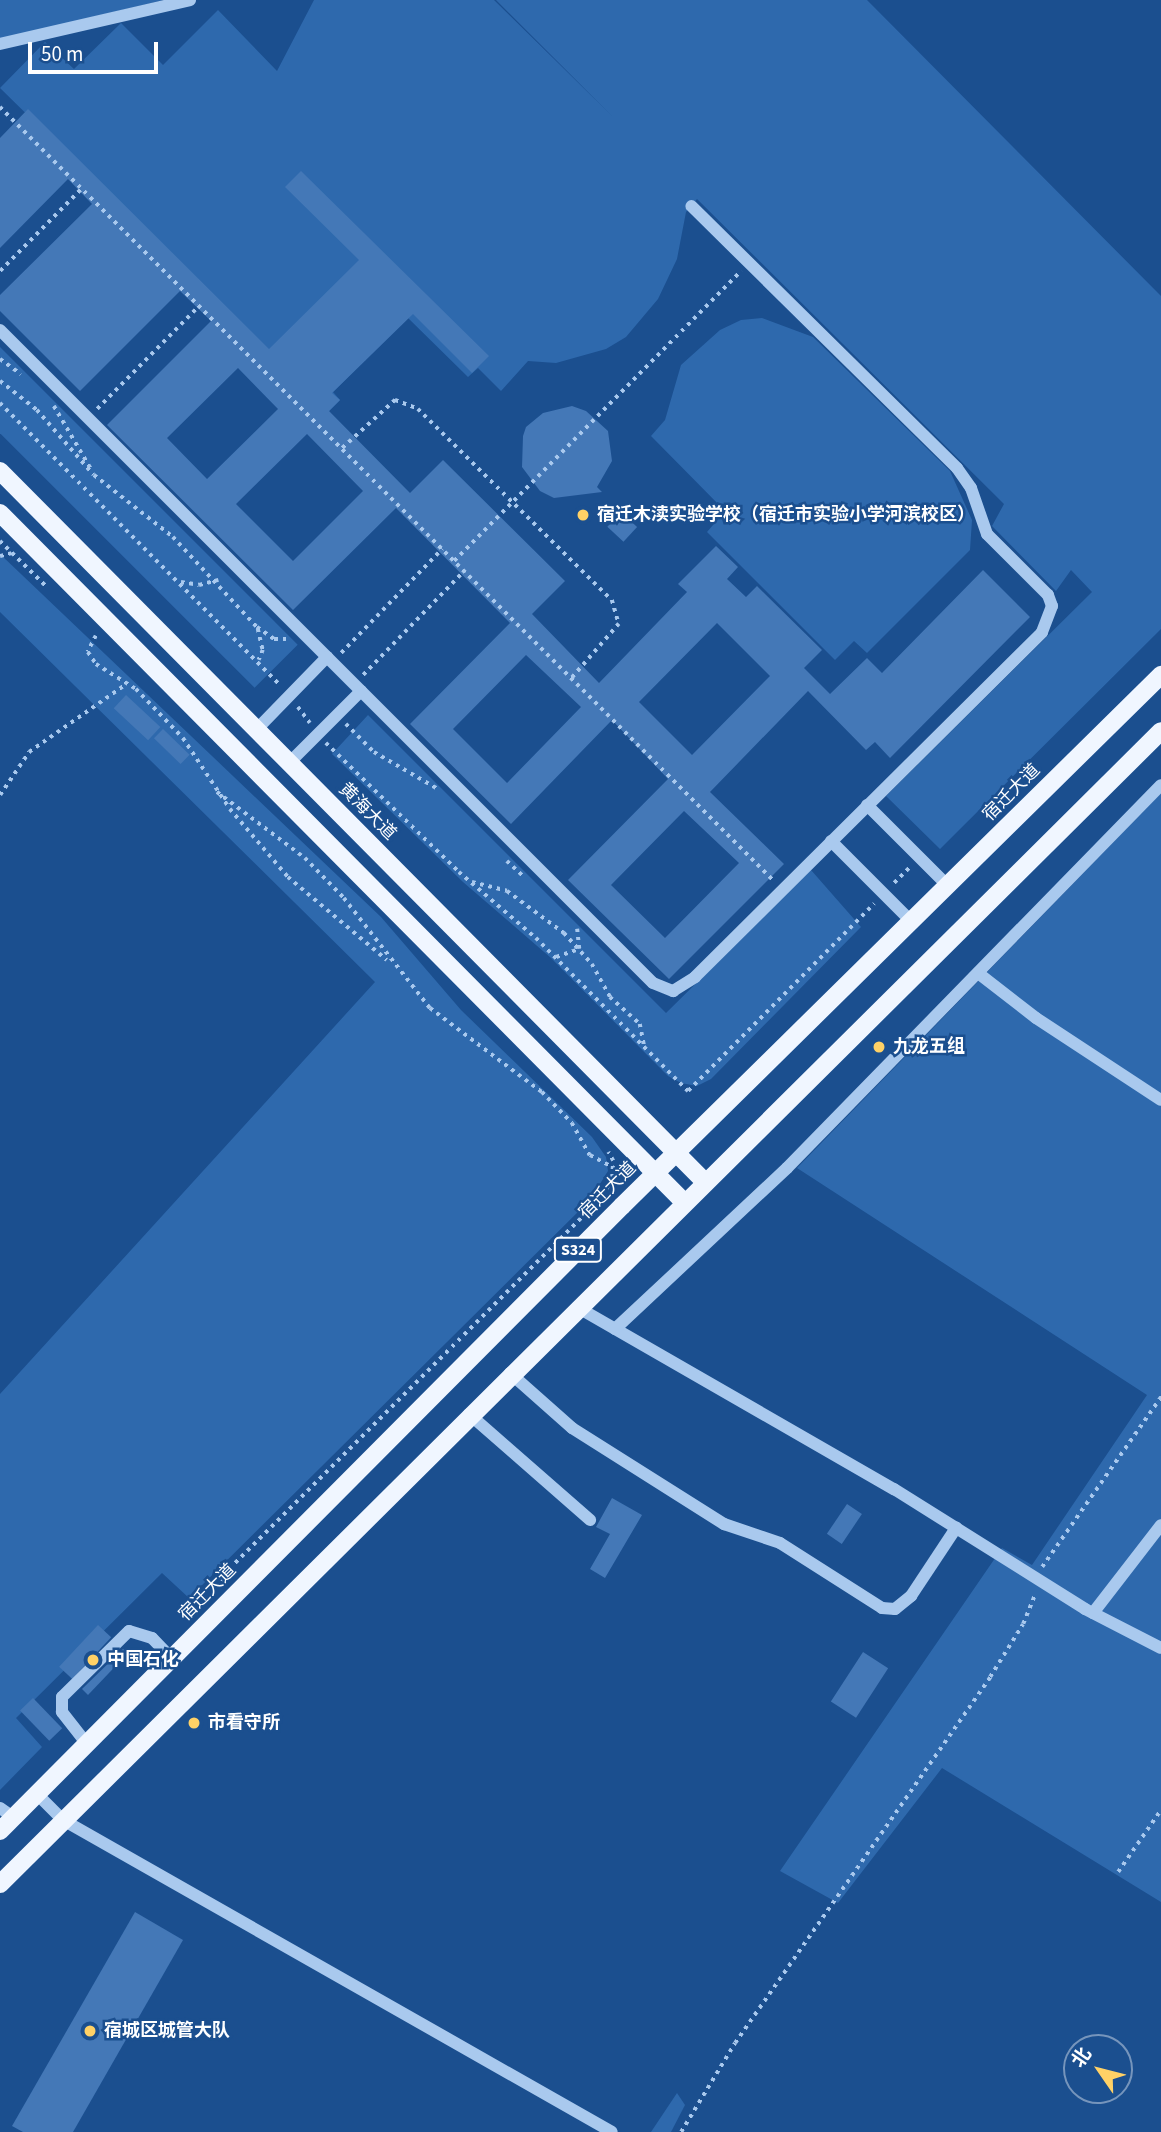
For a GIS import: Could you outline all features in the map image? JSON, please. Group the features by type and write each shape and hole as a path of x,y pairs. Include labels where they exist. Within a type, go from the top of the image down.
{"main road":[{"name":"黄海大道","path":"0,471 704,1181"},
{"path":"0,513 684,1202"},
{"name":"宿迁大道","path":"0,1830 7,1813 37,1794 655,1173 1161,675"},
{"name":"S324","path":"0,1884 510,1373 1161,731"}],"street":[{"path":"0,44 190,0"},
{"path":"0,330 663,990 673,991 695,977 1042,632 1052,606 1048,595 987,534 971,488 957,467 691,206"},
{"path":"256,730 330,660"},
{"path":"289,763 337,715 358,688"},
{"path":"615,1329 787,1168 1161,785"},
{"path":"867,805 948,886"},
{"path":"831,841 911,922"},
{"path":"978,973 1036,1018 1161,1100"},
{"path":"577,1307 956,1528 1093,1613 1161,1648"},
{"path":"510,1373 572,1427 724,1524 779,1543 882,1608 895,1609 911,1596 956,1528"},
{"path":"469,1414 590,1521"},
{"path":"1093,1613 1161,1525"},
{"path":"87,1744 62,1712 62,1697 129,1631 152,1638 172,1659"},
{"path":"37,1794 63,1820 612,2132"}],"path":[{"path":"0,107 783,890"},
{"path":"0,271 82,188"},
{"path":"454,561 749,263"},
{"path":"88,418 200,306"},
{"path":"0,359 31,383"},
{"path":"0,381 37,410 94,475 173,537 218,580 257,627 274,639 305,635"},
{"path":"46,399 73,433 94,475"},
{"path":"342,449 384,407 395,400 406,402 430,418 612,600 619,612 612,635 571,678"},
{"path":"0,541 50,590"},
{"path":"330,660 442,549"},
{"path":"0,556 12,553"},
{"path":"358,688 464,571"},
{"path":"179,581 199,585 218,580"},
{"path":"87,627 106,646"},
{"path":"257,627 263,650 259,660"},
{"path":"96,636 88,648 90,657 127,684 183,738 217,792 288,877 394,966"},
{"path":"0,795 29,752 127,684"},
{"path":"337,715 374,752 442,793"},
{"path":"217,792 325,877 394,966 448,1026 549,1098 572,1123 590,1155 613,1167"},
{"path":"502,855 532,884"},
{"path":"470,882 517,897 579,948 610,997 639,1024 644,1045"},
{"path":"569,921 579,930 579,948"},
{"path":"556,957 579,948"},
{"path":"544,1084 563,1103"},
{"path":"215,1594 229,1569 602,1196 613,1167 607,1150"},
{"path":"681,2132 735,2043 990,1677 1035,1600 1035,1577 1161,1397"},
{"path":"1118,1872 1161,1810"}],"shaded area":[{"path":"0,0 164,0 0,39"},
{"path":"314,0 494,0 612,116 496,0 867,0 1161,296 1161,629 940,849 886,796 1092,592 1071,570 1056,591 992,526 1004,504 697,199 686,212 677,259 658,299 626,337 606,349 556,363 528,361 501,391 478,368 468,377 408,318 333,392 340,400 329,411 0,88 45,42 74,69 121,23 163,65 218,10 277,71"},
{"path":"762,318 813,337 950,471 972,520 970,550 867,653 854,641 835,660 707,532 725,511 651,436 665,420 681,365 720,330 741,320"},
{"path":"0,347 298,645 255,688 0,433"},
{"path":"0,554 381,917 461,1010 592,1137 606,1157 608,1171 590,1200 189,1598 162,1573 16,1718 42,1747 0,1790 0,1394 375,982 0,612"},
{"path":"368,715 666,1013 811,870 861,927 711,1079 697,1086 681,1083 668,1076 551,958 463,882 332,754"},
{"path":"1161,793 1161,1902 942,1768 838,1903 780,1871 1002,1548 1032,1565 1147,1395 797,1168"},
{"path":"677,2093 685,2105 671,2132 651,2132"}],"building":[{"path":"28,109 269,349 359,260 285,187 301,171 489,356 472,373 413,314 332,393 340,400 329,411 410,493 443,460 565,581 532,614 599,683 687,592 678,584 716,546 738,567 727,579 746,597 757,586 822,650 804,668 830,694 867,658 882,673 983,570 1030,617 890,758 875,742 866,750 808,691 710,792 784,864 669,979 568,880 668,779 612,720 511,824 410,724 510,623 396,508 293,610 107,425 211,321 180,291 80,391 0,311 0,295 92,204 68,179 0,248 0,138","holes":["238,368 278,409 207,479 167,438","307,434 363,491 293,561 236,504","717,623 770,676 692,755 639,702","526,655 581,707 507,783 453,729","684,811 739,863 665,938 611,885"]},
{"path":"572,406 586,411 608,431 612,461 597,487 602,492 554,498 540,491 522,467 523,436 526,427 543,413"},
{"path":"621,512 637,527 623,542 607,527"},
{"path":"126,695 160,727 148,740 114,708"},
{"path":"163,729 190,755 181,764 154,738"},
{"path":"612,1498 642,1515 605,1578 590,1569 610,1534 596,1527"},
{"path":"847,1504 862,1514 842,1544 827,1534"},
{"path":"98,1625 111,1637 72,1679 59,1667"},
{"path":"123,1649 128,1653 88,1695 82,1689"},
{"path":"863,1652 888,1668 856,1718 831,1701"},
{"path":"33,1698 62,1728 49,1741 20,1711"},
{"path":"135,1912 183,1940 73,2132 23,2132 12,2126"}],"place":[{"name":"宿迁木渎实验学校（宿迁市实验小学河滨校区）","path":"583,515"},
{"name":"九龙五组","path":"879,1047"},
{"name":"中国石化","path":"93,1660"},
{"name":"市看守所","path":"194,1723"},
{"name":"宿城区城管大队","path":"90,2031"}]}
